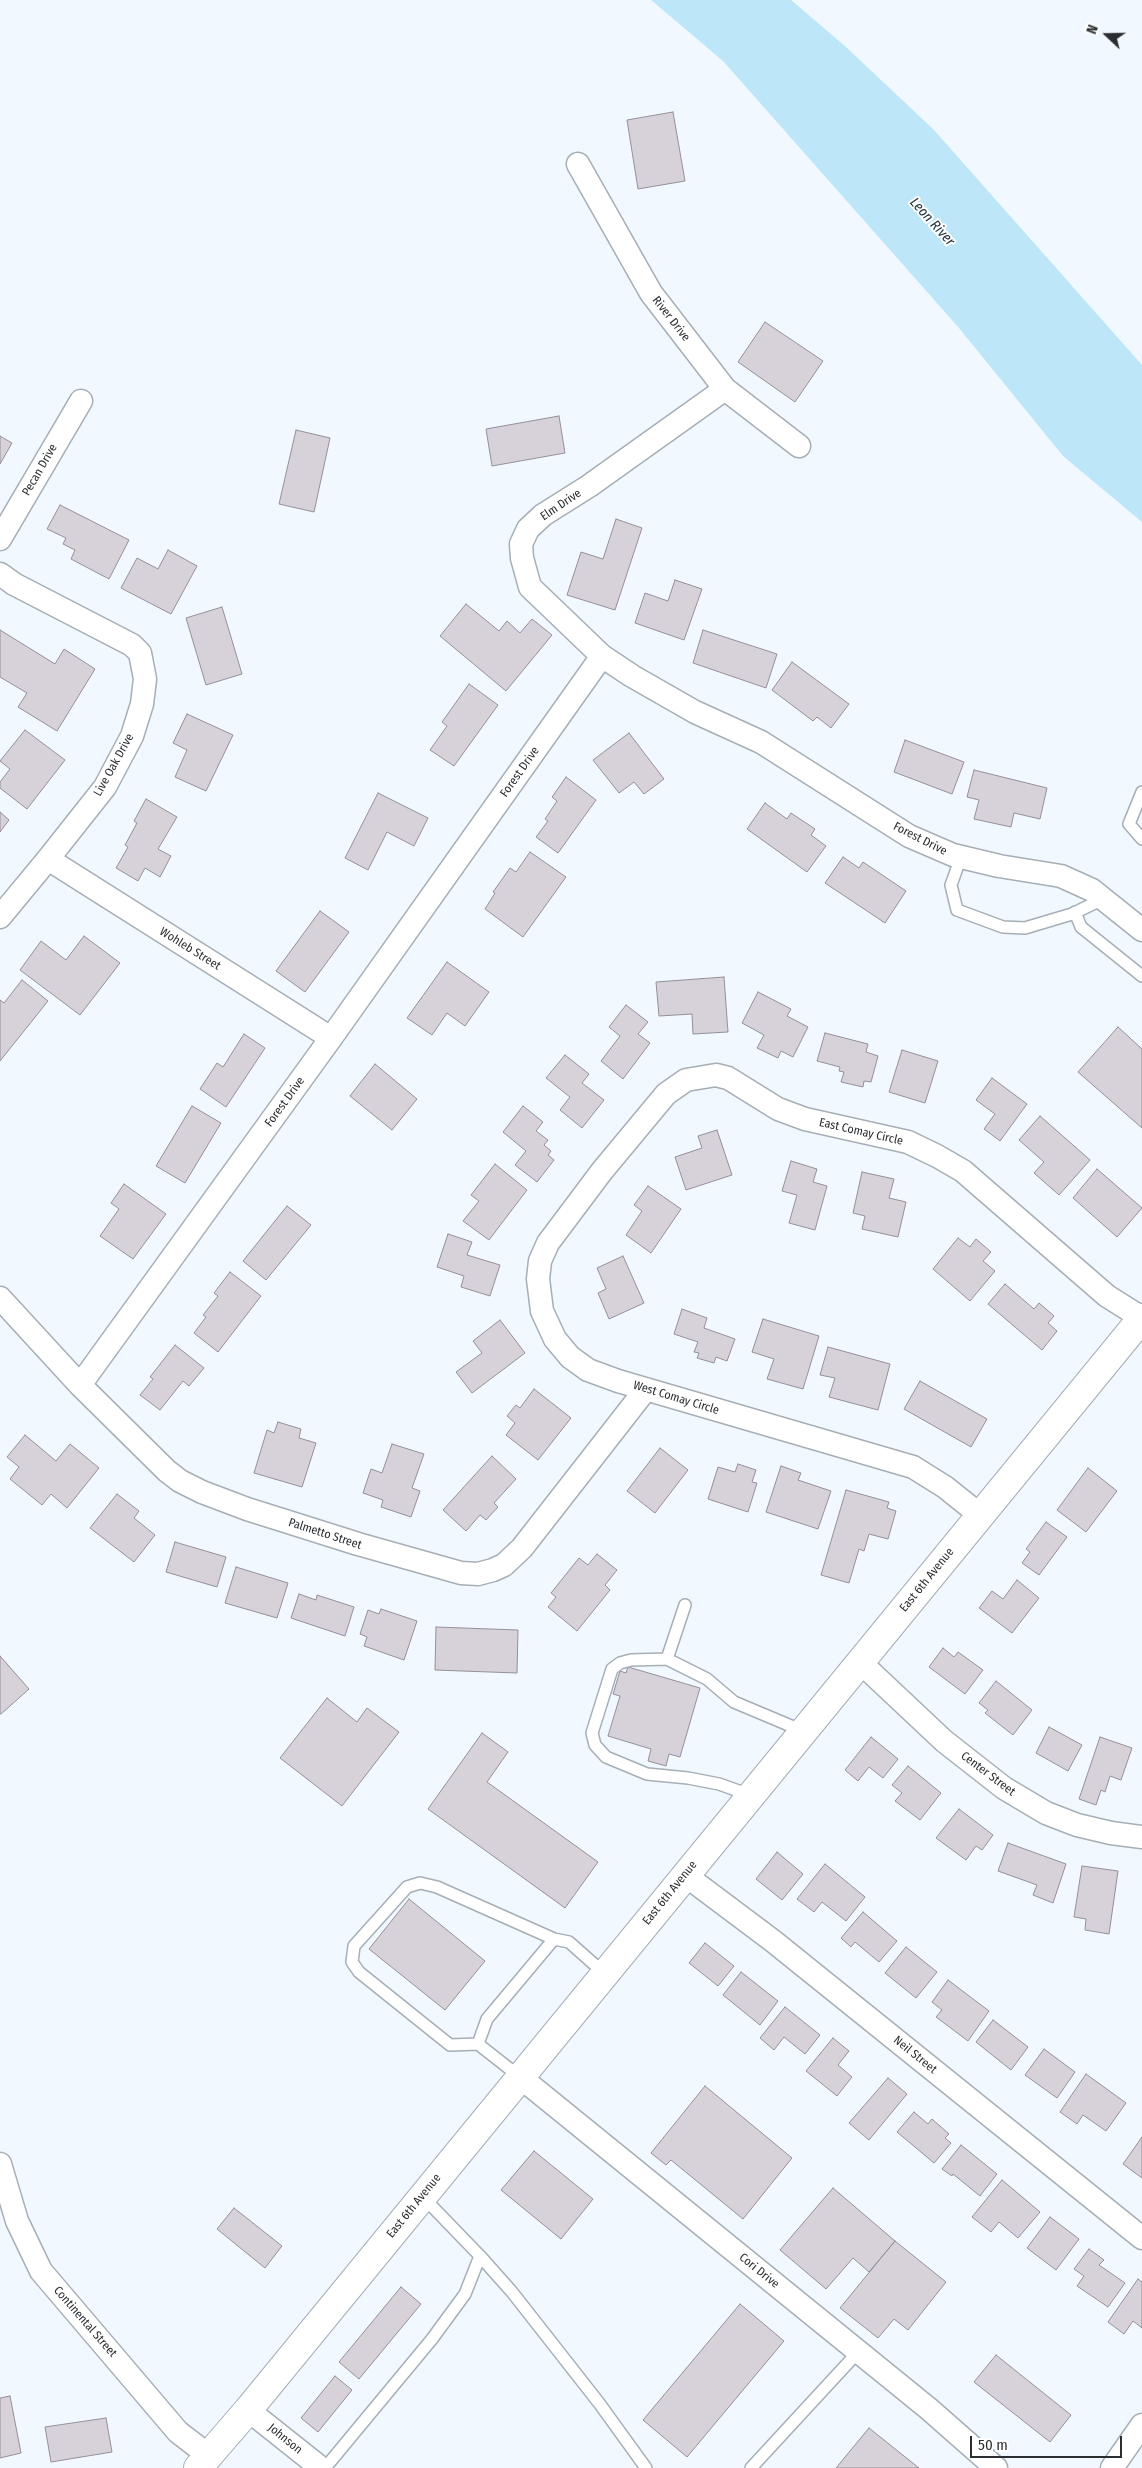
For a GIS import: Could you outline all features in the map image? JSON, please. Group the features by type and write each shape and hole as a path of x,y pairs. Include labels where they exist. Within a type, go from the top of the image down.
{"main road":[{"name":"East 6th Avenue","path":"203,2462 248,2410 1142,1318"}],"street":[{"name":"River Drive","path":"578,164 651,292 725,389 799,446"},
{"name":"Elm Drive","path":"602,656 530,588 522,558 521,544 528,529 543,515 589,486 725,389"},
{"name":"Pecan Drive","path":"0,539 81,401"},
{"name":"Live Oak Drive","path":"0,574 14,584 132,645 140,653 145,679 142,704 132,736 104,787 0,917"},
{"name":"Forest Drive","path":"80,1384 331,1038 602,656 694,712 761,742 909,836 962,857 999,866 1061,876 1092,890 1142,930"},
{"name":"Wohleb Street","path":"48,859 331,1038"},
{"name":"East Comay Circle","path":"602,1171 674,1087 686,1080 707,1075 728,1078 778,1109 805,1119 908,1142 963,1171 1107,1296 1142,1318"},
{"name":"West Comay Circle","path":"602,1171 548,1242 540,1261 538,1279 542,1311 555,1339 570,1357 588,1370 646,1389 913,1467 945,1487 980,1516"},
{"name":"Palmetto Street","path":"0,1298 80,1384 167,1471 202,1492 247,1509 436,1568 478,1574 504,1565 522,1548 646,1389"},
{"name":"Center Street","path":"860,1662 944,1741 1004,1788 1046,1813 1078,1825 1111,1834 1142,1837"},
{"name":"Neil Street","path":"685,1875 773,1941 1142,2238"},
{"name":"Cori Drive","path":"520,2077 858,2351 996,2468"},
{"name":"Continental Street","path":"1,2175 17,2221 41,2271 203,2462"},
{"name":"Johnson","path":"248,2410 323,2468"},
{"path":"1112,2468 1142,2425"}],"lane":[{"path":"1142,792 1129,824 1142,839"},
{"path":"962,857 952,885 957,910 1004,927 1025,928 1075,912 1103,899"},
{"path":"1075,912 1081,927 1096,937 1142,976"},
{"path":"667,1659 685,1605"},
{"path":"750,1795 719,1784 688,1778 647,1774 606,1757 595,1745 592,1733 612,1670 620,1663 631,1660 667,1659 707,1678 734,1702 803,1731"},
{"path":"520,2077 478,2044 450,2045 359,1972 352,1962 354,1946 407,1887 420,1883 437,1888 554,1940 569,1942 604,1973"},
{"path":"478,2044 487,2020 554,1940"},
{"path":"422,2196 512,2292 587,2388 646,2468"},
{"path":"323,2468 432,2339 464,2294 480,2256"},
{"path":"751,2468 858,2351"}],"water":[{"name":"Leon River","path":"651,0 791,0 846,47 934,130 1142,365 1142,522 1063,456 959,328 723,61"}],"building":[{"path":"673,112 685,181 638,189 627,120"},
{"path":"765,322 823,361 795,402 738,362"},
{"path":"559,416 565,453 492,466 486,429"},
{"path":"296,430 330,438 314,512 279,504"},
{"path":"0,436 12,443 0,464"},
{"path":"60,505 129,540 109,579 71,559 75,550 63,544 66,538 47,529"},
{"path":"616,519 642,528 615,610 567,595 581,552 603,559"},
{"path":"168,550 197,566 171,614 121,588 137,558 158,569"},
{"path":"675,580 702,589 684,640 635,623 645,593 668,601"},
{"path":"466,604 499,631 507,621 520,633 532,619 552,635 506,691 440,636"},
{"path":"222,607 242,674 206,685 186,618"},
{"path":"0,630 55,664 64,649 95,669 57,731 18,707 27,693 0,677"},
{"path":"703,630 777,654 766,688 693,663"},
{"path":"792,662 849,704 831,728 817,717 813,721 772,690"},
{"path":"469,684 498,705 454,766 430,750 447,726 442,722"},
{"path":"187,714 233,735 206,791 175,777 187,750 173,743"},
{"path":"25,730 65,760 27,809 0,788 0,782 10,769 0,761"},
{"path":"629,733 664,779 644,794 634,782 619,793 593,760"},
{"path":"905,740 964,762 952,794 894,772"},
{"path":"974,770 1047,788 1040,819 1014,813 1011,827 974,819 979,800 967,797"},
{"path":"566,777 596,800 558,853 536,837 548,821 545,819 557,801 552,797"},
{"path":"378,793 428,818 414,846 387,832 368,870 345,858"},
{"path":"146,799 177,817 158,849 171,856 160,877 145,868 138,881 116,868 128,847 125,845 137,823 134,821"},
{"path":"765,803 787,819 791,813 815,829 811,835 826,846 807,872 747,829"},
{"path":"0,812 9,820 0,832"},
{"path":"530,852 566,877 523,937 485,909 495,893 493,892 510,868 516,872"},
{"path":"843,857 859,868 863,862 906,891 885,923 825,883"},
{"path":"320,911 349,932 305,992 276,971"},
{"path":"84,936 120,963 80,1015 20,970 41,941 66,960"},
{"path":"447,962 489,992 465,1026 447,1013 432,1035 407,1018"},
{"path":"724,977 728,1032 693,1034 692,1014 659,1016 656,982"},
{"path":"22,980 48,1001 0,1061 0,1000 4,1003"},
{"path":"758,992 791,1009 787,1016 808,1027 793,1057 781,1051 778,1058 757,1048 764,1035 742,1023"},
{"path":"626,1005 648,1022 638,1034 650,1043 623,1079 601,1061 620,1036 609,1027"},
{"path":"1118,1027 1142,1049 1142,1128 1078,1072"},
{"path":"825,1033 868,1044 866,1052 878,1056 871,1082 864,1081 863,1087 841,1082 844,1072 839,1071 840,1067 817,1061"},
{"path":"244,1034 265,1048 226,1107 200,1089 217,1063 223,1067"},
{"path":"902,1050 938,1061 925,1103 889,1092"},
{"path":"565,1055 589,1074 582,1083 604,1100 582,1128 560,1110 570,1097 546,1078"},
{"path":"375,1064 417,1099 392,1130 350,1096"},
{"path":"992,1078 1027,1104 1000,1141 984,1129 995,1114 976,1100"},
{"path":"192,1106 221,1123 185,1183 156,1166"},
{"path":"523,1106 543,1122 536,1131 548,1140 544,1145 551,1151 548,1155 554,1160 537,1182 515,1165 526,1151 503,1132"},
{"path":"1040,1116 1090,1160 1059,1195 1034,1173 1044,1162 1019,1140"},
{"path":"717,1130 732,1175 686,1190 675,1157 702,1148 698,1136"},
{"path":"791,1161 817,1169 813,1182 827,1186 815,1230 789,1223 797,1195 782,1191"},
{"path":"495,1164 527,1190 489,1240 463,1221 479,1201 471,1195"},
{"path":"1097,1169 1142,1208 1117,1237 1073,1198"},
{"path":"862,1172 894,1179 889,1198 906,1202 898,1237 862,1229 865,1216 853,1213"},
{"path":"124,1184 166,1214 133,1259 100,1236 119,1209 111,1203"},
{"path":"648,1186 681,1209 651,1253 626,1235 642,1211 634,1205"},
{"path":"287,1206 311,1225 266,1280 243,1261"},
{"path":"448,1234 472,1242 467,1255 500,1265 490,1296 461,1287 464,1276 437,1267"},
{"path":"958,1238 970,1247 976,1239 991,1252 983,1261 995,1271 970,1301 933,1269"},
{"path":"623,1256 644,1303 609,1319 598,1293 606,1289 597,1268"},
{"path":"230,1272 261,1296 218,1352 194,1333 206,1317 203,1315 218,1296 214,1293"},
{"path":"1005,1284 1034,1309 1039,1303 1054,1316 1048,1323 1057,1331 1042,1350 988,1304"},
{"path":"682,1309 707,1318 704,1328 735,1339 727,1361 716,1357 714,1363 697,1358 699,1353 694,1352 698,1342 674,1334"},
{"path":"763,1319 819,1336 803,1389 767,1379 774,1359 752,1352"},
{"path":"500,1320 525,1353 472,1393 456,1372 482,1353 473,1341"},
{"path":"175,1345 204,1368 189,1386 183,1381 160,1410 140,1395 153,1379 150,1377"},
{"path":"828,1347 890,1364 878,1410 829,1397 835,1378 820,1375"},
{"path":"920,1381 987,1419 971,1447 904,1409"},
{"path":"534,1389 571,1418 538,1460 506,1435 515,1423 507,1416 516,1405 520,1408"},
{"path":"278,1422 301,1429 299,1438 316,1443 302,1487 254,1473 267,1430 274,1433"},
{"path":"25,1435 56,1461 70,1444 99,1468 67,1508 51,1494 42,1505 10,1479 19,1467 7,1457"},
{"path":"392,1444 424,1454 412,1488 420,1491 411,1517 381,1507 383,1500 363,1493 371,1469 382,1473"},
{"path":"660,1448 688,1470 655,1513 627,1491"},
{"path":"492,1456 516,1479 494,1503 498,1507 486,1520 480,1515 466,1531 443,1510"},
{"path":"738,1464 756,1470 752,1482 757,1483 748,1512 708,1499 718,1467 735,1472"},
{"path":"781,1466 801,1473 798,1480 831,1491 818,1529 766,1512"},
{"path":"1088,1468 1117,1491 1086,1532 1057,1510"},
{"path":"846,1490 889,1502 887,1508 896,1511 888,1539 869,1534 864,1551 859,1549 849,1583 821,1575"},
{"path":"117,1494 139,1511 134,1518 155,1535 134,1562 90,1528"},
{"path":"1046,1522 1067,1537 1039,1575 1022,1563 1030,1552 1026,1549"},
{"path":"175,1542 226,1557 217,1587 166,1572"},
{"path":"597,1554 617,1570 605,1585 610,1590 577,1631 548,1607 556,1597 551,1593 579,1558 588,1565"},
{"path":"236,1567 288,1583 277,1618 225,1603"},
{"path":"1017,1580 1039,1598 1012,1633 979,1608 992,1591 1003,1599"},
{"path":"299,1594 316,1600 317,1595 354,1607 345,1636 291,1618"},
{"path":"381,1609 417,1621 404,1660 364,1646 367,1637 360,1634 368,1610 379,1614"},
{"path":"436,1627 518,1630 517,1673 435,1670"},
{"path":"943,1648 954,1657 958,1652 983,1670 965,1694 929,1667"},
{"path":"0,1656 29,1689 1,1714 0,1714"},
{"path":"628,1667 700,1688 680,1757 669,1754 666,1766 648,1761 651,1749 608,1736 620,1696 613,1694 620,1671 626,1673"},
{"path":"996,1681 1032,1710 1013,1735 985,1713 988,1710 979,1703"},
{"path":"327,1698 357,1722 367,1708 399,1732 342,1806 280,1758"},
{"path":"1049,1727 1082,1745 1068,1771 1036,1753"},
{"path":"482,1733 508,1752 487,1782 598,1862 565,1908 428,1809"},
{"path":"871,1737 898,1759 883,1778 869,1767 858,1781 845,1770"},
{"path":"1100,1737 1132,1748 1121,1780 1110,1776 1105,1792 1101,1790 1096,1805 1079,1799"},
{"path":"908,1766 941,1793 920,1820 895,1801 902,1793 892,1785"},
{"path":"959,1809 993,1835 982,1850 976,1846 966,1860 936,1838"},
{"path":"1008,1843 1066,1864 1053,1903 1033,1895 1037,1885 998,1871"},
{"path":"777,1852 803,1874 782,1900 756,1879"},
{"path":"825,1864 865,1897 846,1921 822,1902 814,1912 797,1899"},
{"path":"1082,1866 1118,1871 1109,1934 1085,1930 1086,1919 1074,1917"},
{"path":"409,1899 485,1961 445,2010 369,1949"},
{"path":"863,1912 897,1941 879,1962 855,1942 851,1947 841,1938"},
{"path":"705,1943 734,1966 718,1986 689,1963"},
{"path":"906,1947 937,1972 916,1998 885,1973"},
{"path":"741,1972 778,2001 760,2025 723,1995"},
{"path":"948,1980 989,2011 968,2041 936,2017 942,2010 932,2002"},
{"path":"785,2007 820,2035 805,2054 784,2037 774,2050 760,2038"},
{"path":"993,2020 1028,2047 1011,2070 976,2042"},
{"path":"833,2038 849,2051 838,2065 852,2077 837,2096 806,2071"},
{"path":"1044,2049 1075,2072 1057,2098 1025,2075"},
{"path":"1086,2074 1126,2103 1106,2131 1083,2115 1077,2124 1060,2112"},
{"path":"888,2078 907,2094 869,2140 849,2123"},
{"path":"705,2086 792,2158 743,2219 671,2160 666,2165 651,2153"},
{"path":"914,2112 928,2124 932,2119 949,2134 945,2138 951,2143 934,2163 897,2132"},
{"path":"1142,2137 1142,2178 1123,2164"},
{"path":"961,2145 997,2174 980,2196 953,2174 952,2176 942,2169"},
{"path":"534,2151 593,2199 561,2239 501,2190"},
{"path":"1002,2180 1040,2212 1018,2238 999,2222 991,2232 972,2217"},
{"path":"833,2188 895,2241 869,2272 853,2258 826,2289 780,2250"},
{"path":"234,2208 282,2246 265,2268 217,2229"},
{"path":"1050,2217 1079,2239 1056,2270 1027,2248"},
{"path":"895,2241 946,2282 908,2330 894,2319 878,2338 840,2308"},
{"path":"1089,2249 1104,2260 1099,2265 1125,2283 1108,2307 1077,2286 1084,2276 1074,2269"},
{"path":"1138,2279 1142,2282 1142,2328 1133,2321 1124,2334 1108,2322"},
{"path":"401,2287 421,2304 359,2379 339,2362"},
{"path":"740,2304 784,2341 687,2457 643,2420"},
{"path":"996,2355 1071,2415 1050,2442 974,2382"},
{"path":"335,2376 352,2390 318,2432 301,2418"},
{"path":"10,2396 21,2453 0,2458 0,2398"},
{"path":"106,2418 112,2452 51,2462 45,2427"},
{"path":"869,2428 919,2468 836,2468"}]}
